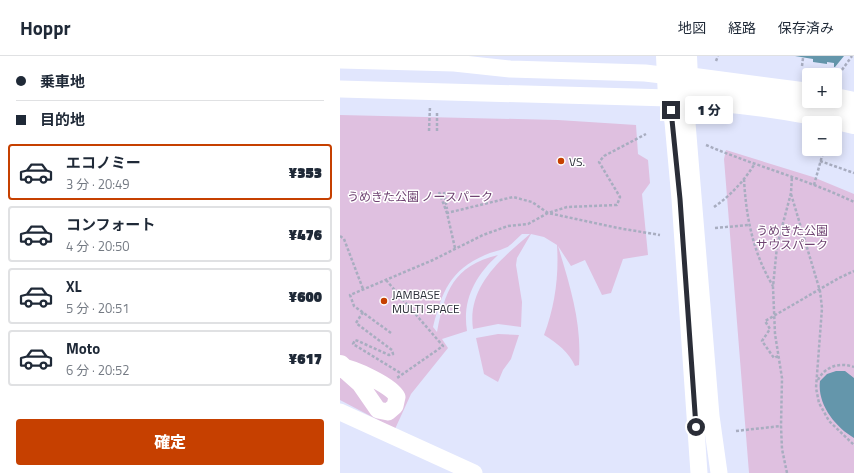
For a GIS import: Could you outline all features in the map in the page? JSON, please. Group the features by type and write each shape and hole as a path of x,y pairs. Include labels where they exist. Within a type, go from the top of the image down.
{"street":[{"path":"686,56 676,81 673,122 680,199 699,473"},
{"path":"340,60 454,64 510,69 645,73 676,81 724,101 794,110 854,124"},
{"path":"676,81 687,123 711,416 719,473"},
{"path":"340,89 676,81 802,93"},
{"path":"842,100 854,103"},
{"path":"340,412 474,473"}],"path":[{"path":"716,61 718,56"},
{"path":"842,70 852,56"},
{"path":"802,66 803,58"},
{"path":"437,131 438,113"},
{"path":"391,332 354,306 350,295 483,235 508,226 528,224 548,212 567,207 617,205 620,198 599,162 604,156 646,134"},
{"path":"706,145 754,165 792,176 854,202"},
{"path":"814,185 822,156"},
{"path":"820,161 854,173"},
{"path":"714,207 723,201 744,179 754,165"},
{"path":"787,473 782,449 780,426 782,378 778,356 773,287 777,246 791,193 792,176"},
{"path":"744,179 749,225 761,265 773,287"},
{"path":"439,192 447,213"},
{"path":"444,192 455,248"},
{"path":"791,193 820,291 822,308 817,393 823,412 829,421 845,437 854,443"},
{"path":"447,213 513,198 532,202 548,212 618,228 660,235"},
{"path":"715,228 749,225"},
{"path":"340,236 344,239 363,289"},
{"path":"778,356 774,358 762,340 770,329 765,321 838,278 854,271"},
{"path":"386,280 443,346 395,380"},
{"path":"363,312 356,323 392,350 393,354 389,356 355,340 353,344 402,374"},
{"path":"817,382 823,372 828,368 842,365 854,367"},
{"path":"736,431 780,426"}],"green space":[{"name":"うめきた公園 ノースパーク","path":"340,115 558,120 636,125 638,154 648,160 650,183 642,194 648,255 623,259 611,293 602,295 585,260 571,266 558,246 571,290 577,319 579,334 579,365 575,366 562,348 544,335 551,313 557,279 557,245 544,237 531,234 517,258 516,265 522,302 521,327 498,324 473,329 475,300 481,287 488,275 508,253 530,234 522,234 507,247 473,261 463,268 449,284 440,303 433,327 437,332 448,293 461,273 483,260 498,255 483,271 472,289 466,309 467,331 442,339 448,348 411,394 395,429 340,400"},
{"name":"うめきた公園 サウスパーク","path":"726,150 813,177 854,194 854,473 749,473 724,159"},
{"path":"498,334 519,335 511,359 503,370 498,382 484,374 476,338"}],"water":[{"path":"795,56 844,56 834,67 834,63 827,62 827,64 813,62 813,59"},
{"path":"836,371 845,371 854,378 854,438 840,428 834,421 824,406 821,398 820,381 827,374"}],"place":[{"name":"VS.","path":"561,161"},
{"name":"JAMBASE MULTI SPACE","path":"384,301"}],"route":[{"path":"671,110 680,199 696,427"}]}
